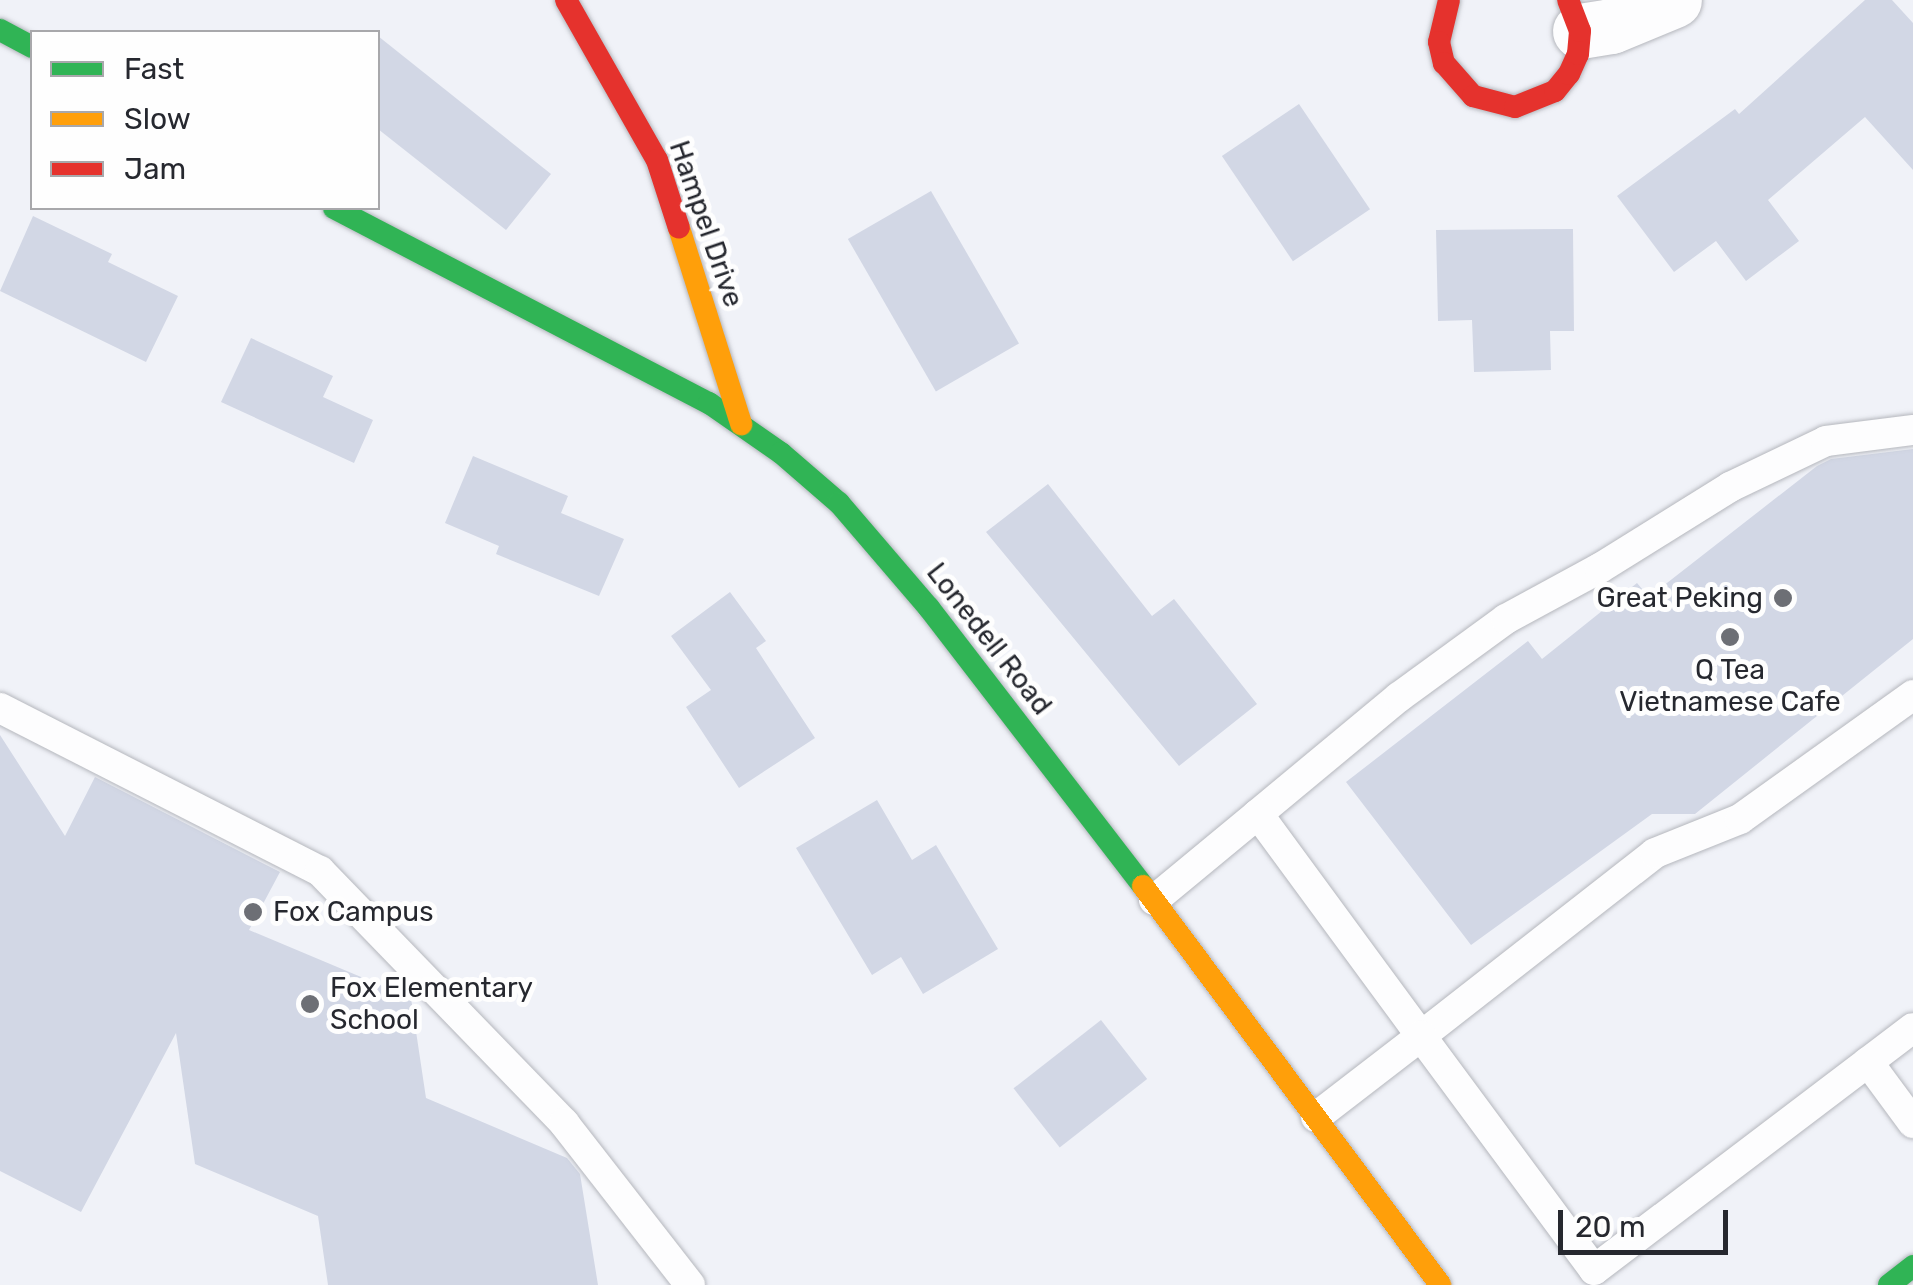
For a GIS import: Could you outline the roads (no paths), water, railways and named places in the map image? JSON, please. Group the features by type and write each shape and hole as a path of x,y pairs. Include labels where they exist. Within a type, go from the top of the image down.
{"street":[{"name":"Hampel Drive","path":"566,0 656,160 740,424"},
{"path":"1450,0 1439,42 1444,63 1464,89 1492,105 1536,102 1555,90 1578,54 1574,16 1612,26 1674,0"},
{"path":"0,30 30,46"},
{"name":"Lonedell Road","path":"338,210 489,292 674,384 740,424 818,483 860,524 1154,900 1440,1285"},
{"path":"1888,1285 1913,1266"}],"lane":[{"path":"1154,900 1399,697 1506,619 1600,568 1730,486 1826,441 1913,430"},
{"path":"1316,1117 1655,853 1740,819 1913,695"},
{"path":"0,708 320,871 564,1122 690,1285"},
{"path":"1258,814 1594,1270 1913,1028"},
{"path":"1868,1062 1913,1123"}],"place":[{"name":"Great Peking","path":"1783,598"},
{"name":"Q Tea Vietnamese Cafe","path":"1730,637"},
{"name":"Fox Campus","path":"253,912"},
{"name":"Fox Elementary School","path":"310,1004"}]}
